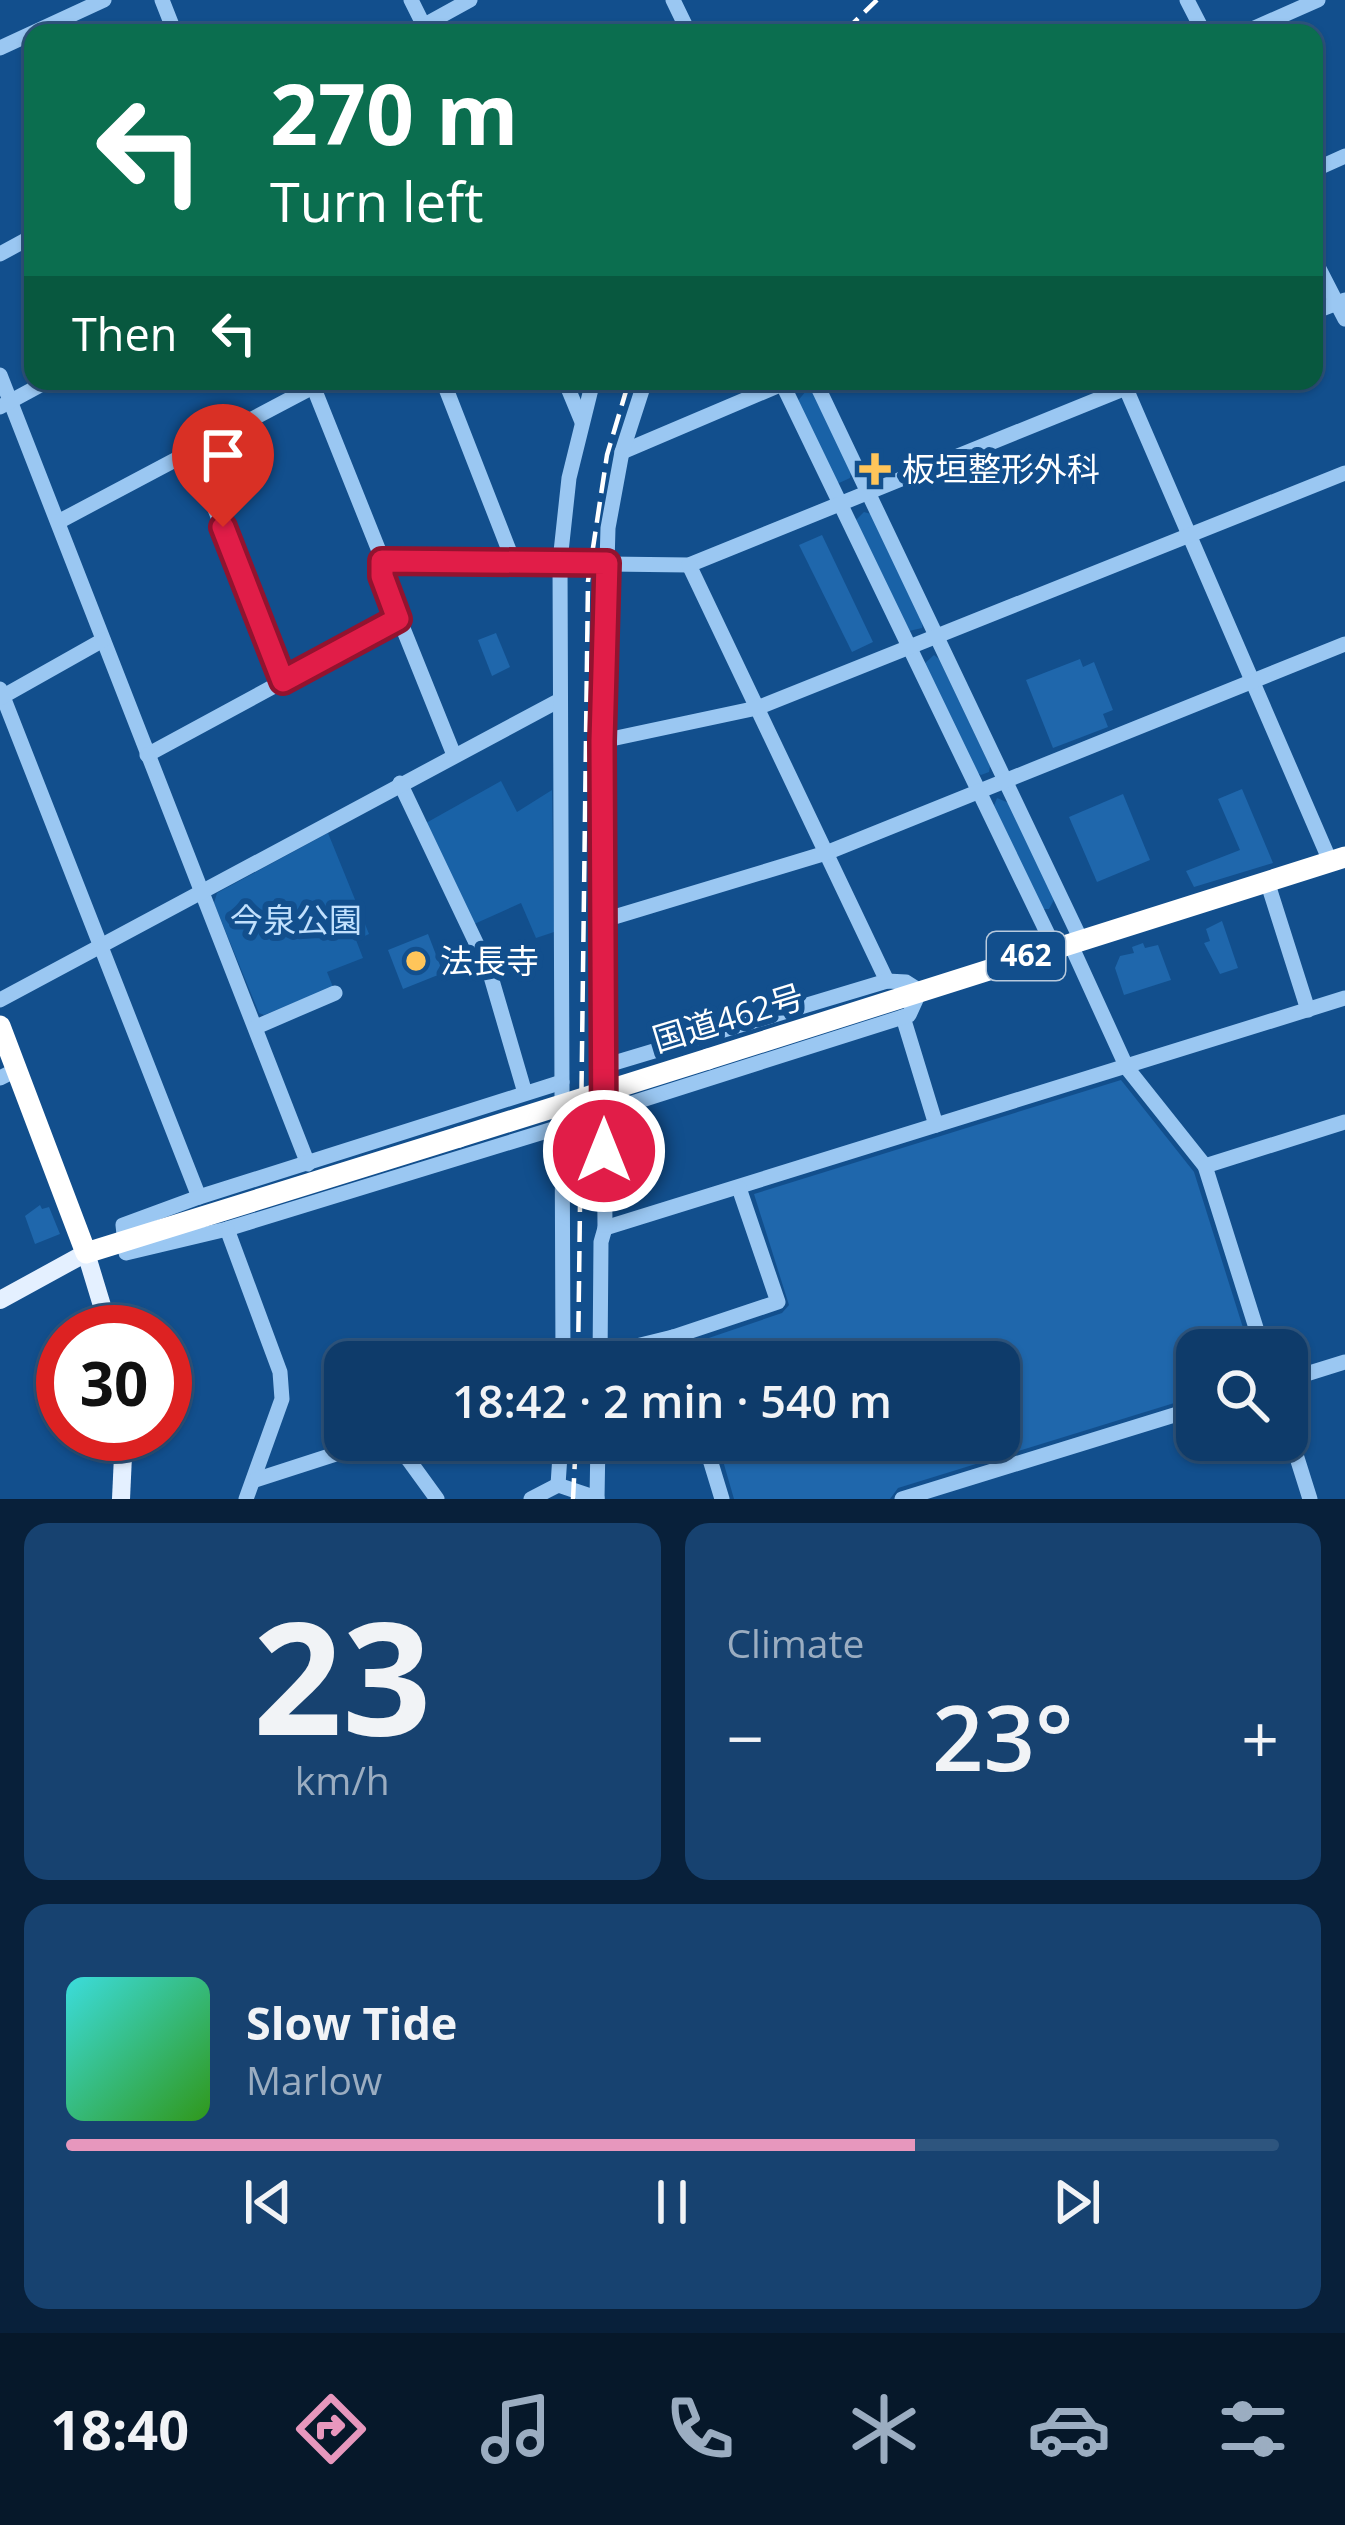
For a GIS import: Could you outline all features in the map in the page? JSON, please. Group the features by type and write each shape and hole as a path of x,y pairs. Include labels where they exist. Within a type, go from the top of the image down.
{"highway":[{"name":"国道462号","path":"86,1253 1337,859"},
{"path":"0,1026 8,1074 86,1253"}],"main road":[{"path":"0,1300 86,1253 102,1305"},
{"path":"121,1499 123,1461"}],"street":[{"path":"52,24 104,0"},
{"path":"430,24 470,0"},
{"path":"1263,24 1318,0"},
{"path":"1323,274 1342,307"},
{"path":"0,374 5,404 58,522 308,1164"},
{"path":"58,522 303,390"},
{"path":"319,390 382,561 382,576 454,755"},
{"path":"447,390 514,563"},
{"path":"569,390 582,422"},
{"path":"563,1341 560,561 565,500 591,390"},
{"path":"600,1341 605,1228 602,741 608,528 622,452 642,390"},
{"path":"622,452 765,390"},
{"path":"788,390 978,791 1068,943"},
{"path":"819,390 1003,781 1068,943 1126,1068 1204,1166 1256,1329"},
{"path":"382,561 688,565 1112,390"},
{"path":"1126,390 1251,680 1337,859"},
{"path":"192,451 283,681"},
{"path":"602,741 757,709 1345,473"},
{"path":"688,565 887,981"},
{"path":"147,755 398,619"},
{"path":"103,640 1,695 199,1197"},
{"path":"601,921 826,853 1345,644"},
{"path":"0,1000 558,701"},
{"path":"400,783 489,970 525,1093"},
{"path":"1267,881 1308,1010"},
{"path":"604,1066 887,981 906,982 920,992 909,1015 604,1112"},
{"path":"256,1027 335,993"},
{"path":"605,1228 1345,998"},
{"path":"903,1017 936,1125"},
{"path":"562,1082 199,1197 123,1225 122,1242 126,1253 227,1229 563,1126"},
{"path":"1204,1166 1345,1122"},
{"path":"660,1341 778,1302 739,1188"},
{"path":"227,1229 280,1372 282,1399 246,1499"},
{"path":"673,1337 674,1341"},
{"path":"1308,1373 1345,1362"},
{"path":"902,1499 1176,1414"},
{"path":"255,1480 324,1458"},
{"path":"409,1461 437,1499"},
{"path":"559,1485 560,1461"},
{"path":"531,1499 559,1485 597,1498 598,1461"},
{"path":"710,1461 722,1499"},
{"path":"1298,1461 1310,1499"}],"green space":[{"path":"806,391 813,393 851,471 850,478 839,483 832,478 797,402"},
{"path":"864,512 871,514 922,628 909,631 856,520"},
{"path":"934,655 989,772 981,775 973,770 923,665"},
{"path":"501,781 517,812 552,790 554,932 536,938 521,903 472,925 426,823"},
{"path":"997,798 1009,803 1055,898 1049,909 1043,909 992,811"},
{"name":"今泉公園","path":"328,833 369,934 356,940 363,958 327,972 333,987 264,1015 259,1013 214,903 217,893"}],"building":[{"path":"822,535 873,642 852,652 799,545"},
{"path":"496,633 510,667 492,676 478,640"},
{"path":"1080,659 1083,667 1094,662 1113,710 1103,714 1108,727 1053,748 1026,680"},
{"path":"1242,789 1273,863 1194,887 1186,871 1240,850 1218,799"},
{"path":"1123,794 1150,860 1097,882 1069,817"},
{"path":"1222,921 1238,968 1220,974 1204,943 1210,941 1206,929"},
{"name":"法長寺","path":"428,934 443,973 403,989 388,950"},
{"path":"1143,943 1145,948 1158,945 1171,980 1124,995 1115,968 1120,956 1134,953 1132,947"},
{"path":"1121,1080 1194,1172 1243,1329 1176,1329 1176,1402 1020,1450 1020,1341 700,1341 782,1313 789,1305 754,1194"},
{"path":"40,1205 49,1207 60,1234 35,1244 25,1216"},
{"path":"723,1461 986,1461 898,1488 890,1499 734,1499"}],"railway":[{"path":"852,24 877,0"},
{"path":"578,1341 588,581 607,455 626,390"},
{"path":"573,1499 575,1461"}],"place":[{"name":"板垣整形外科","path":"875,469"},
{"name":"法長寺","path":"416,961"}],"route":[{"path":"223,527 283,681 398,619 382,576 382,561 607,563 601,921 604,1151"}]}
